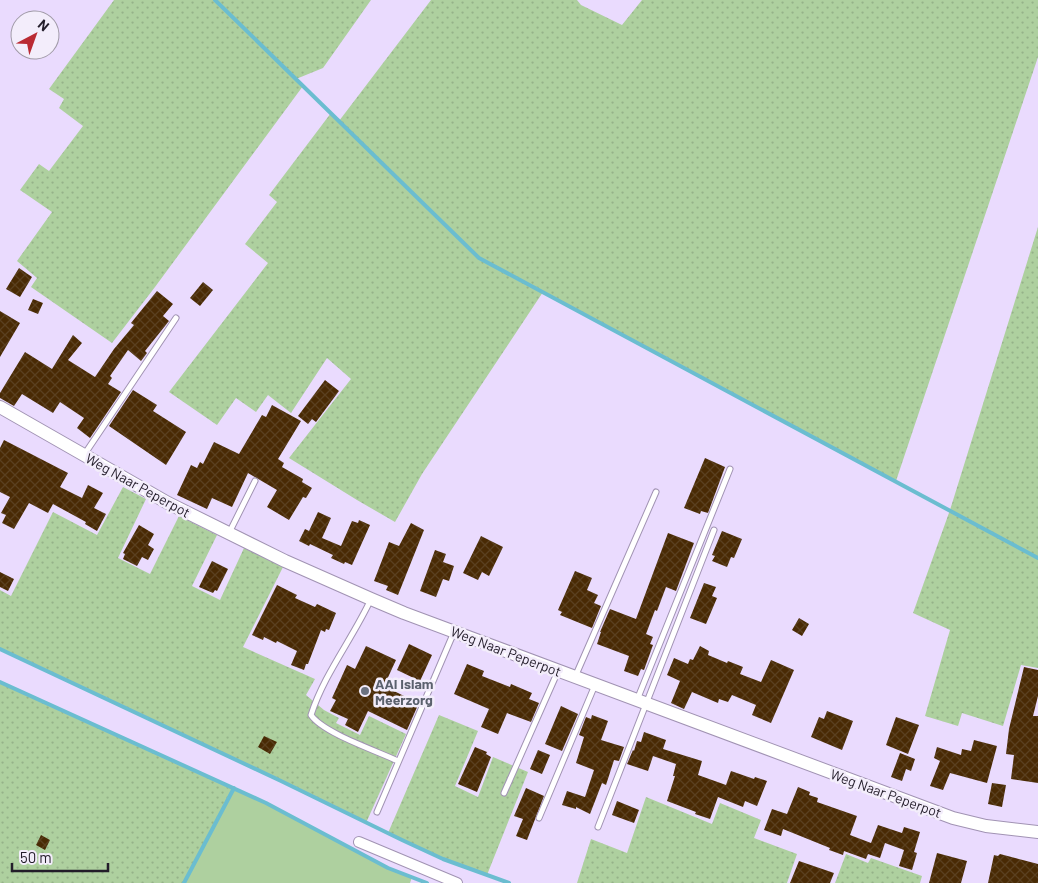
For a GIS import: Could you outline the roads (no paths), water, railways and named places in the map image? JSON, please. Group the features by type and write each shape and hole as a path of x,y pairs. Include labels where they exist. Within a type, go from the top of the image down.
{"street":[{"name":"Weg Naar Peperpot","path":"0,407 168,503 285,561 371,599 454,632 952,818 986,826 1038,832"},
{"path":"359,842 457,883"}],"lane":[{"path":"83,455 176,318"},
{"path":"598,827 642,702 730,469"},
{"path":"228,533 255,481"},
{"path":"574,677 656,492"},
{"path":"642,702 714,530"},
{"path":"371,599 320,692 311,715 316,722 329,730 398,761"},
{"path":"377,812 454,632"},
{"path":"504,793 558,671"},
{"path":"539,818 595,685"}],"waterway":[{"path":"215,0 479,258 1038,558"},
{"path":"0,649 443,859 509,883"},
{"path":"0,682 266,803 388,868 427,883"},
{"path":"184,883 234,788"}],"place":[{"name":"AAI Islam Meerzorg","path":"365,691"}]}
